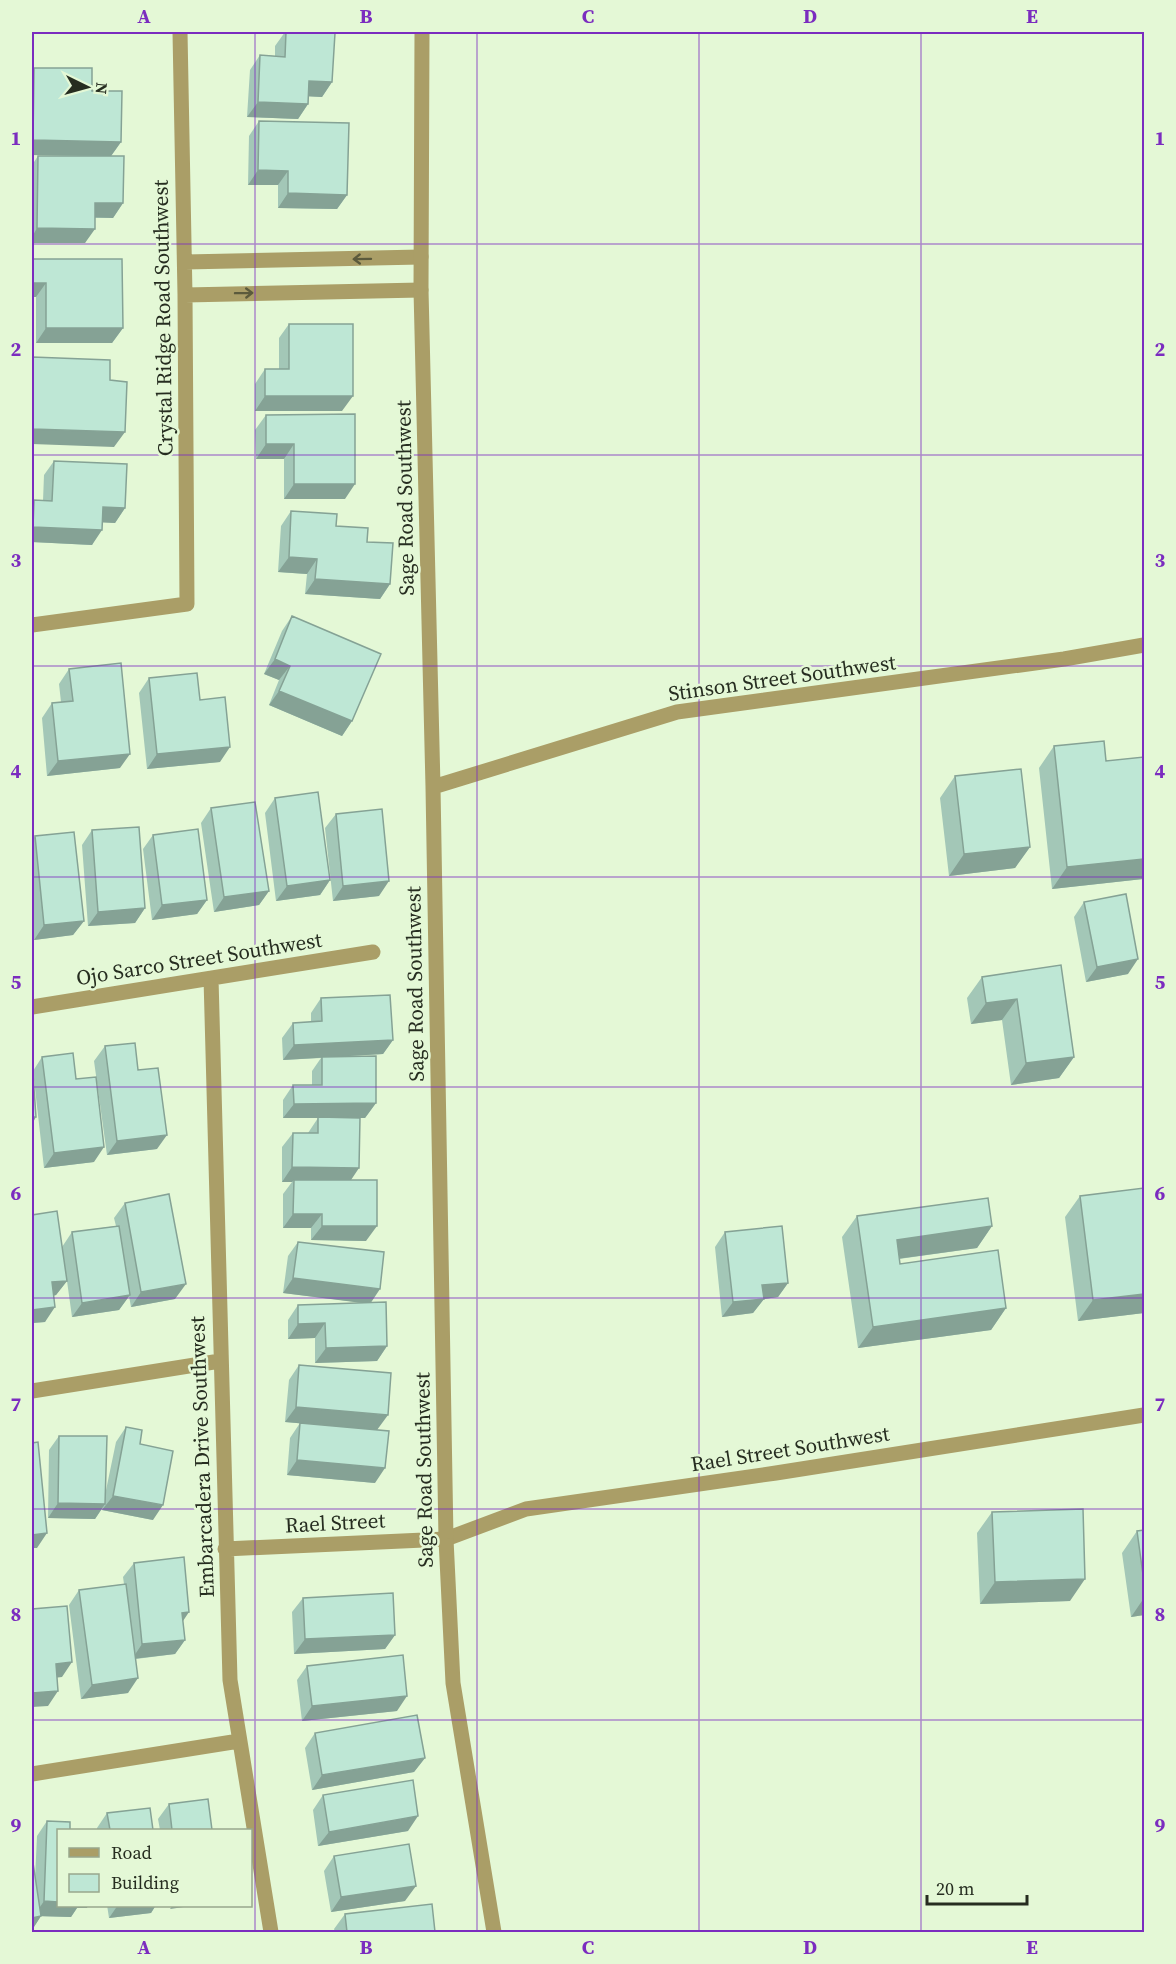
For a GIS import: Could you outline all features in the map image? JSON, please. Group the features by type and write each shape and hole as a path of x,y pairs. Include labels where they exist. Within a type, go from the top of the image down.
{"street":[{"name":"Crystal Ridge Road Southwest","path":"32,626 187,604 180,32"},
{"name":"Sage Road Southwest","path":"422,32 421,290 446,1539 453,1683 494,1932"},
{"path":"184,262 421,257"},
{"path":"185,295 421,290"},
{"name":"Stinson Street Southwest","path":"432,787 677,712 1064,659 1144,645"},
{"name":"Ojo Sarco Street Southwest","path":"32,1007 373,952"},
{"name":"Embarcadera Drive Southwest","path":"211,978 230,1680 271,1932"},
{"path":"32,1391 220,1361"},
{"name":"Rael Street Southwest","path":"446,1539 526,1509 776,1473 1144,1415"},
{"name":"Rael Street","path":"225,1549 446,1539"},
{"path":"32,1774 239,1741"}],"building":[{"path":"286,32 335,33 332,82 309,81 308,104 258,102 260,55 285,57"},
{"path":"34,68 92,68 92,91 122,91 121,142 33,140"},
{"path":"259,121 349,123 347,195 288,193 288,171 258,170"},
{"path":"38,156 124,156 123,203 95,203 95,229 37,228"},
{"path":"32,259 122,259 123,328 46,328 46,283 32,283"},
{"path":"289,324 353,324 353,396 265,396 265,369 289,369"},
{"path":"32,357 110,360 110,380 127,382 125,432 32,429"},
{"path":"355,414 355,484 294,484 294,444 266,444 266,415"},
{"path":"54,461 127,464 125,508 103,507 102,530 33,527 34,500 52,501"},
{"path":"291,511 337,514 336,526 368,528 367,542 393,543 390,584 315,579 317,559 289,557"},
{"path":"292,616 381,654 352,721 279,691 290,666 275,659"},
{"path":"121,663 130,754 58,761 52,703 73,701 69,669"},
{"path":"197,673 200,700 225,697 230,747 157,754 149,678"},
{"path":"1104,741 1106,761 1144,757 1144,859 1067,867 1054,746"},
{"path":"1021,769 1030,847 964,854 955,776"},
{"path":"318,792 330,880 287,886 275,798"},
{"path":"255,802 269,891 224,897 211,808"},
{"path":"382,809 389,881 343,886 336,814"},
{"path":"139,827 145,908 98,912 92,830"},
{"path":"198,829 207,900 162,905 153,835"},
{"path":"74,832 84,921 44,925 35,836"},
{"path":"1126,894 1138,959 1097,967 1084,902"},
{"path":"1061,965 1074,1057 1026,1063 1017,999 986,1003 982,977"},
{"path":"390,995 393,1040 294,1045 293,1023 322,1021 321,998"},
{"path":"135,1043 138,1070 158,1068 167,1135 117,1141 105,1046"},
{"path":"73,1053 76,1079 96,1077 104,1147 54,1153 42,1057"},
{"path":"376,1056 376,1103 294,1104 293,1085 322,1085 322,1057"},
{"path":"32,1060 36,1117 32,1117"},
{"path":"318,1117 360,1118 359,1168 292,1167 293,1133 318,1133"},
{"path":"294,1180 377,1180 377,1226 322,1226 322,1214 293,1214"},
{"path":"1144,1188 1144,1294 1093,1300 1080,1196"},
{"path":"169,1194 186,1284 141,1292 125,1203"},
{"path":"988,1198 992,1226 897,1240 900,1264 998,1250 1006,1308 873,1327 857,1216"},
{"path":"57,1211 67,1281 52,1282 55,1307 32,1310 32,1215"},
{"path":"119,1226 130,1295 82,1303 72,1232"},
{"path":"782,1226 788,1283 762,1285 764,1299 733,1302 725,1232"},
{"path":"298,1242 384,1252 380,1289 293,1278"},
{"path":"386,1302 387,1346 326,1348 325,1323 298,1324 298,1305"},
{"path":"299,1365 391,1373 388,1415 296,1407"},
{"path":"300,1423 389,1431 385,1468 297,1460"},
{"path":"126,1427 142,1430 140,1444 173,1451 163,1505 113,1496"},
{"path":"59,1436 107,1436 105,1504 58,1503"},
{"path":"38,1442 47,1533 32,1535 32,1443"},
{"path":"1083,1509 1085,1579 995,1582 992,1512"},
{"path":"1144,1530 1144,1582 1137,1531"},
{"path":"184,1557 189,1612 182,1613 185,1640 142,1644 134,1563"},
{"path":"126,1584 138,1678 92,1685 79,1590"},
{"path":"393,1593 395,1635 305,1639 303,1598"},
{"path":"67,1606 72,1662 56,1664 58,1691 32,1693 32,1609"},
{"path":"403,1655 407,1696 312,1706 307,1666"},
{"path":"417,1715 425,1758 322,1775 315,1733"},
{"path":"413,1780 418,1816 329,1832 323,1795"},
{"path":"208,1799 212,1829 172,1829 169,1804"},
{"path":"150,1808 153,1829 110,1829 107,1813"},
{"path":"47,1821 70,1822 70,1829 57,1829 57,1902 44,1901"},
{"path":"409,1844 416,1886 341,1897 334,1856"},
{"path":"32,1856 41,1916 32,1918"},
{"path":"432,1904 435,1932 347,1932 345,1914"}]}
